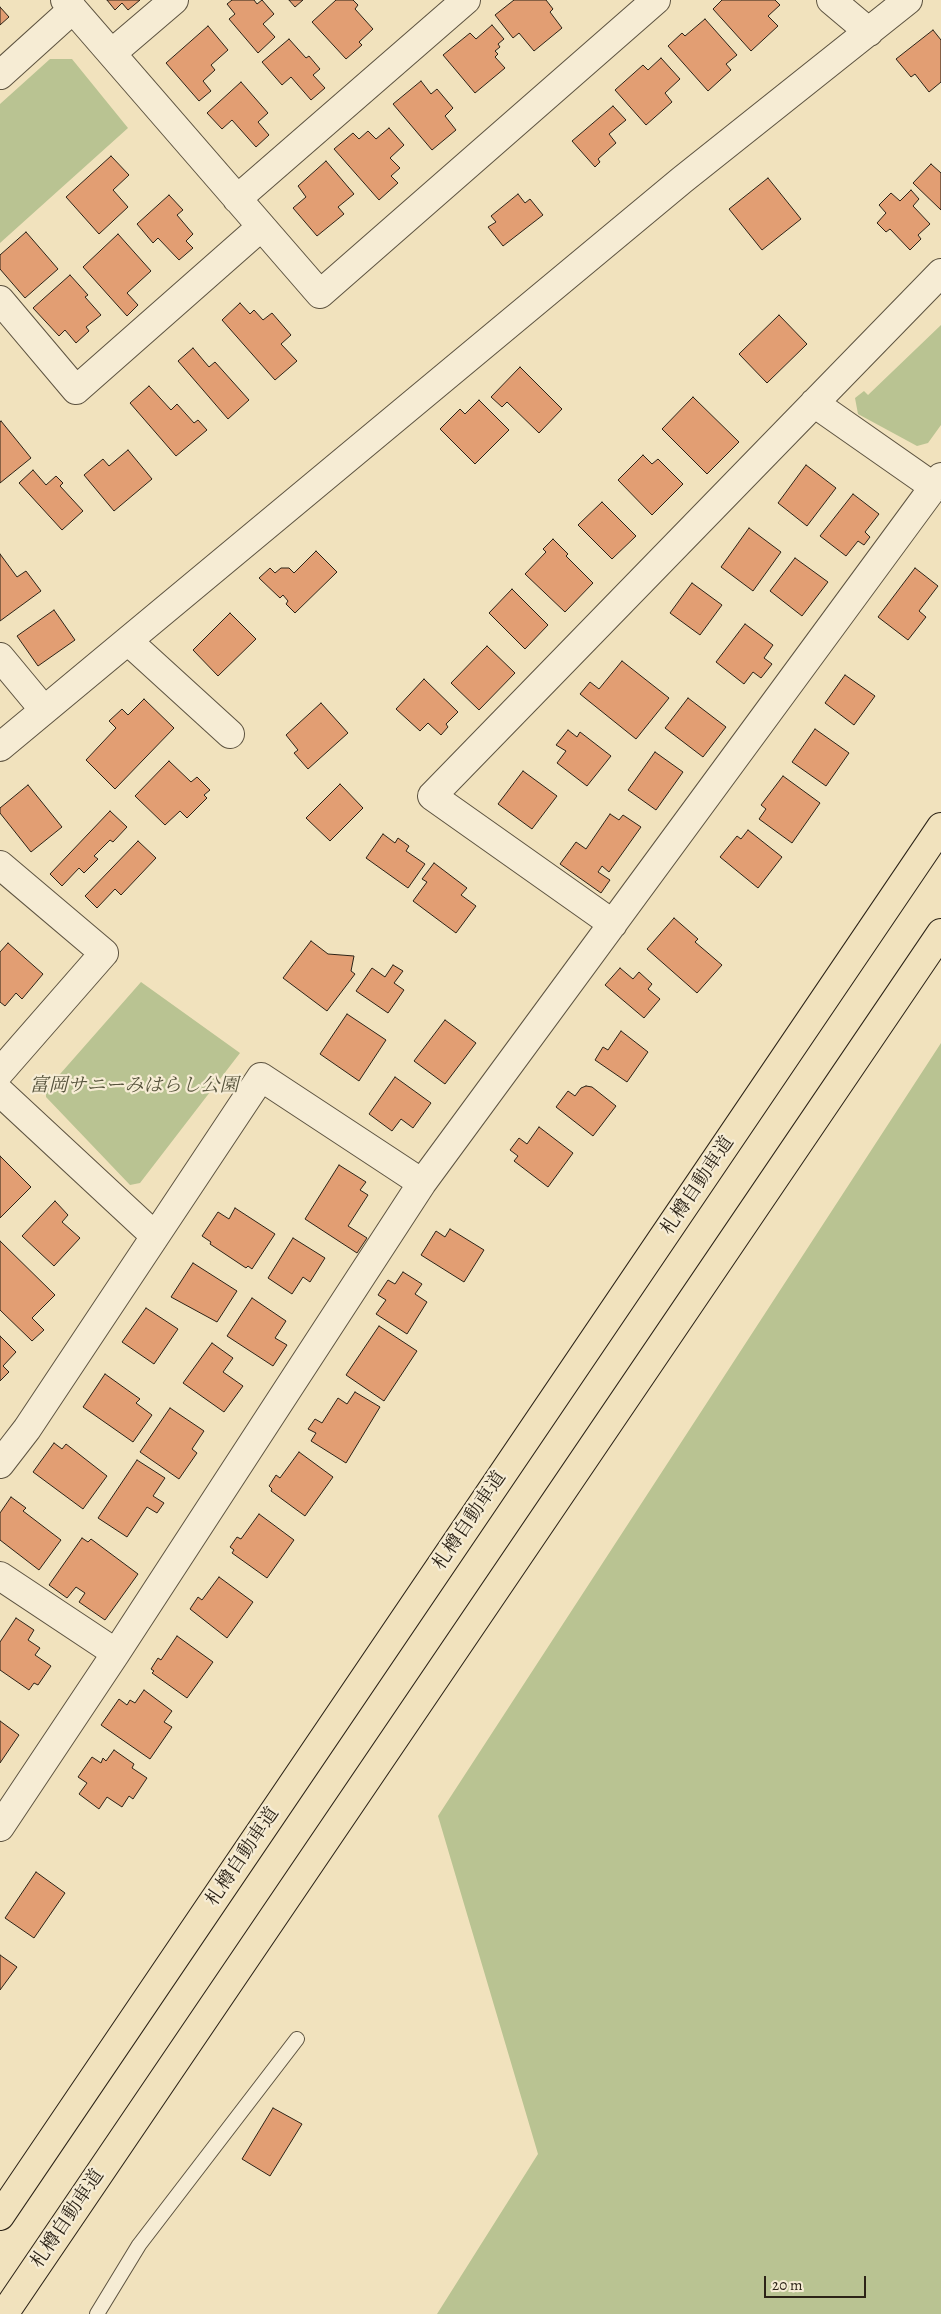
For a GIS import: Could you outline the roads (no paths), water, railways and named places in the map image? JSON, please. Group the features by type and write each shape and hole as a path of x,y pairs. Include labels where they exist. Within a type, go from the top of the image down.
{"highway":[{"name":"札樽自動車道","path":"0,2216 941,827"},
{"name":"札樽自動車道","path":"4,2314 941,933"}],"street":[{"path":"112,54 174,0"},
{"path":"237,199 466,0"},
{"path":"0,75 69,4 320,294 656,0"},
{"path":"831,0 869,32"},
{"path":"0,747 682,180 908,0"},
{"path":"0,300 76,390 261,227"},
{"path":"613,924 432,796 941,273"},
{"path":"0,1827 116,1653 422,1183 937,482 814,403"},
{"path":"128,641 230,734"},
{"path":"0,657 44,710"},
{"path":"0,865 104,954 0,1072"},
{"path":"0,1464 27,1430 261,1077 422,1183"},
{"path":"0,1092 155,1236"},
{"path":"0,1576 116,1653"}],"lane":[{"path":"97,2314 139,2245 297,2039"}],"park label":[{"name":"富岡サニーみはらし公園","path":"134,1086"}]}
